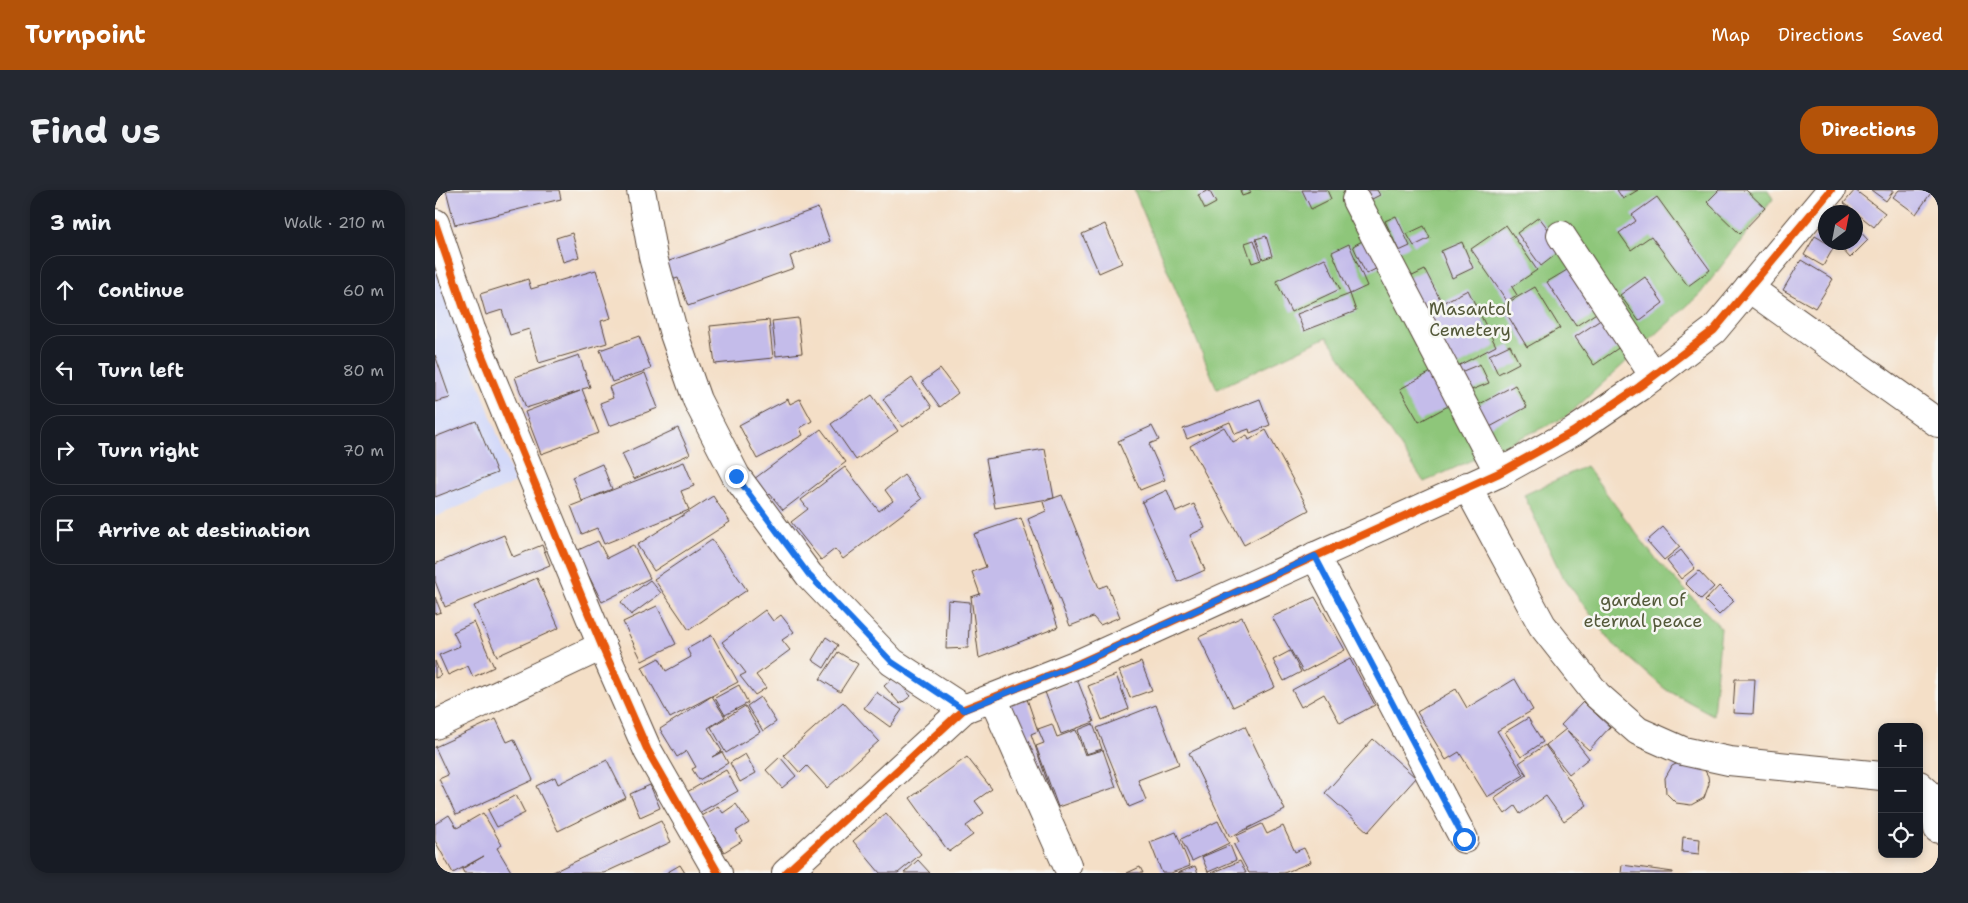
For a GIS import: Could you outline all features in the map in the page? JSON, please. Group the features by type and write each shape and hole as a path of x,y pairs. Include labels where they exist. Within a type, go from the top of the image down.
{"street":[{"path":"641,190 653,257 674,334 697,400 736,476 809,575 892,662 964,710"},
{"path":"786,873 964,710 1080,663 1499,473 1573,432 1654,376 1714,330 1831,190"},
{"path":"1356,200 1499,473"},
{"path":"435,223 471,329 602,646 648,751 719,873"},
{"path":"1561,235 1654,376"},
{"path":"1749,288 1938,423"},
{"path":"1467,486 1542,625 1597,695 1638,731 1683,751 1729,761 1878,776"},
{"path":"1315,556 1464,839"},
{"path":"435,725 602,646"},
{"path":"993,698 1067,865"},
{"path":"1923,789 1933,798 1938,830"}],"shaded area":[{"path":"435,261 515,483 435,517"}],"green space":[{"name":"Masantol Cemetery","path":"1134,190 1768,190 1773,199 1700,294 1566,417 1424,482 1327,337 1217,389"},
{"name":"garden of eternal peace","path":"1586,466 1654,557 1721,628 1713,715 1665,689 1610,641 1561,574 1524,495"}],"building":[{"path":"446,190 559,190 561,199 455,225"},
{"path":"1209,190 1216,203 1205,209 1198,195"},
{"path":"1240,190 1249,190 1251,193 1242,196"},
{"path":"1302,190 1327,190 1331,199 1311,209"},
{"path":"1359,190 1377,190 1380,195 1366,202"},
{"path":"1617,190 1638,190 1623,199"},
{"path":"1719,190 1746,190 1765,208 1740,234 1707,202"},
{"path":"1855,190 1885,213 1874,227 1863,218 1863,205 1846,205 1844,203"},
{"path":"1871,190 1894,190 1886,201"},
{"path":"1899,190 1933,190 1916,214 1893,197"},
{"path":"1657,197 1710,270 1688,286 1651,236 1631,250 1619,233 1636,221 1632,215"},
{"path":"818,208 830,241 790,256 794,268 688,306 678,278 665,282 658,265"},
{"path":"1396,216 1410,246 1399,251 1385,221"},
{"path":"1539,217 1563,249 1541,266 1517,233"},
{"path":"1105,224 1122,263 1099,273 1082,234"},
{"path":"1506,225 1537,270 1512,287 1517,295 1507,301 1471,249"},
{"path":"1424,226 1430,238 1414,246 1407,234"},
{"path":"572,233 579,257 563,262 556,238"},
{"path":"1373,235 1387,263 1366,274 1353,246"},
{"path":"1863,235 1868,240 1863,245"},
{"path":"1266,236 1272,256 1263,259 1256,239"},
{"path":"1815,236 1818,238 1818,250 1832,250 1823,266 1804,255"},
{"path":"1254,240 1261,260 1252,263 1245,243"},
{"path":"1462,242 1473,268 1452,278 1441,251"},
{"path":"1349,244 1367,286 1350,294 1332,252"},
{"path":"1843,250 1858,250 1850,258"},
{"path":"1325,258 1340,289 1291,312 1276,281"},
{"path":"1801,260 1833,279 1815,308 1783,290"},
{"path":"1572,267 1601,310 1576,326 1547,282"},
{"path":"596,270 611,318 601,321 607,343 539,363 529,329 510,335 502,310 486,315 480,294 528,279 531,289"},
{"path":"1425,270 1442,303 1468,290 1496,346 1452,369 1406,279"},
{"path":"1645,277 1663,303 1639,321 1620,295"},
{"path":"1535,287 1560,328 1527,347 1502,306"},
{"path":"1350,294 1356,311 1304,331 1297,314"},
{"path":"1608,315 1627,342 1594,365 1575,337"},
{"path":"798,318 802,353 776,356 772,321"},
{"path":"769,320 773,358 715,364 710,326"},
{"path":"639,336 651,369 612,382 600,350"},
{"path":"1510,345 1519,363 1498,374 1489,355"},
{"path":"435,355 450,398 435,402"},
{"path":"579,355 590,387 582,389 599,433 541,454 525,412 580,391 526,408 515,377"},
{"path":"1480,364 1489,383 1459,395 1451,376"},
{"path":"940,369 958,393 940,407 922,382"},
{"path":"1431,372 1450,405 1419,422 1400,389"},
{"path":"645,373 658,408 609,426 600,403 613,398 609,387"},
{"path":"912,378 932,407 903,427 883,399"},
{"path":"1515,385 1527,407 1488,428 1476,406"},
{"path":"872,395 898,431 856,460 831,424"},
{"path":"788,399 790,404 800,399 812,421 800,428 803,435 757,459 739,425"},
{"path":"1260,399 1270,425 1250,433 1249,429 1235,434 1230,422 1187,439 1183,429"},
{"path":"476,421 497,473 435,497 435,437"},
{"path":"1152,426 1159,440 1149,444 1165,480 1140,490 1118,441"},
{"path":"1224,427 1233,442 1247,435 1249,440 1266,430 1309,510 1244,545 1190,446"},
{"path":"678,428 690,454 634,479 622,454"},
{"path":"821,429 846,462 783,510 770,494 763,499 750,482"},
{"path":"1045,449 1054,498 995,508 986,459"},
{"path":"684,462 694,486 681,491 689,510 604,544 597,528 582,534 571,506"},
{"path":"602,464 612,489 582,501 572,477"},
{"path":"845,467 879,511 893,501 885,490 904,475 922,499 843,559 835,549 821,560 791,522 808,509 801,500"},
{"path":"1167,490 1176,512 1194,504 1205,528 1190,535 1205,570 1178,582 1142,502"},
{"path":"1062,495 1099,588 1107,585 1120,617 1100,625 1093,617 1070,626 1028,519 1046,511 1043,502"},
{"path":"713,496 730,522 654,571 637,545"},
{"path":"1021,518 1058,627 979,658 971,597 980,594 972,572 986,567 974,534"},
{"path":"1663,527 1680,547 1664,560 1647,541"},
{"path":"504,535 513,557 542,545 550,565 445,607 435,581 435,564"},
{"path":"712,540 747,590 689,630 654,579"},
{"path":"598,541 607,558 633,545 650,578 602,602 576,551"},
{"path":"1681,550 1695,568 1681,579 1667,561"},
{"path":"1699,571 1714,587 1701,599 1685,583"},
{"path":"537,578 559,628 497,656 474,606"},
{"path":"650,580 661,593 631,615 621,602"},
{"path":"1719,586 1734,601 1719,615 1705,601"},
{"path":"435,597 441,612 435,614"},
{"path":"1315,597 1345,650 1303,672 1272,617"},
{"path":"948,600 970,602 968,648 946,649"},
{"path":"657,606 676,644 642,661 623,622"},
{"path":"765,610 773,621 781,615 794,632 782,640 790,650 756,675 766,688 755,695 740,676 746,673 722,642"},
{"path":"1242,617 1275,687 1233,707 1199,637"},
{"path":"474,622 494,667 473,677 468,666 448,675 439,655 460,646 453,632"},
{"path":"712,635 738,682 670,718 642,667 659,658 666,671 691,657 687,649"},
{"path":"826,637 838,645 824,668 812,660"},
{"path":"1290,651 1301,672 1284,681 1273,660"},
{"path":"838,652 858,664 840,692 820,679"},
{"path":"1350,659 1375,705 1340,723 1324,694 1301,707 1292,690"},
{"path":"435,661 441,676 435,678"},
{"path":"1141,662 1152,690 1130,698 1119,671"},
{"path":"1116,675 1129,709 1102,720 1088,686"},
{"path":"894,677 911,696 900,704 884,686"},
{"path":"1077,679 1094,722 1061,734 1045,692"},
{"path":"1515,679 1533,710 1497,731 1524,775 1487,797 1459,752 1446,760 1417,712 1456,689 1467,708"},
{"path":"1735,679 1755,679 1753,714 1733,713"},
{"path":"739,685 748,703 725,715 715,698"},
{"path":"876,692 902,710 890,727 864,708"},
{"path":"712,696 725,717 708,728 722,751 712,757 722,752 728,763 699,780 692,769 696,767 687,751 677,757 660,729"},
{"path":"760,697 776,722 763,731 747,706"},
{"path":"1027,699 1038,731 1031,734 1052,795 1038,799 1001,707"},
{"path":"843,702 879,741 827,788 807,766 800,773 784,755"},
{"path":"1583,702 1610,727 1589,750 1561,725"},
{"path":"1156,705 1179,764 1138,780 1146,800 1129,807 1097,728"},
{"path":"745,706 760,732 726,753 711,727"},
{"path":"1528,718 1543,742 1521,757 1505,732"},
{"path":"496,719 507,742 514,739 533,780 456,815 439,779 448,775 435,747"},
{"path":"1052,724 1057,737 1076,730 1085,755 1103,750 1116,787 1058,807 1036,746 1044,743 1038,729"},
{"path":"1093,724 1102,749 1086,754 1078,730"},
{"path":"1245,726 1285,810 1230,837 1189,753"},
{"path":"1566,729 1589,758 1569,774 1546,745"},
{"path":"1373,739 1416,778 1368,832 1325,793"},
{"path":"1545,745 1587,805 1564,821 1546,796 1520,814 1515,806 1505,814 1494,798 1527,775 1519,763"},
{"path":"745,754 756,773 740,782 730,763"},
{"path":"780,757 796,776 782,788 766,770"},
{"path":"967,757 992,789 975,801 984,813 966,826 973,835 949,852 910,798"},
{"path":"607,760 626,798 558,831 536,786 555,777 558,784"},
{"path":"1678,763 1704,769 1708,776 1709,784 1704,798 1691,805 1676,803 1666,793 1665,778 1672,766"},
{"path":"726,770 738,791 699,813 687,792"},
{"path":"650,785 660,808 640,817 630,794"},
{"path":"516,795 525,813 497,827 488,810"},
{"path":"736,804 749,823 736,831 742,841 724,852 701,816 718,806 723,813"},
{"path":"483,813 502,845 497,848 512,873 464,873 462,869 484,856 453,873 435,841 435,824 449,815 457,828"},
{"path":"886,813 921,854 898,873 880,873 853,841"},
{"path":"661,821 671,842 604,873 551,873"},
{"path":"1218,821 1229,843 1192,861 1181,839"},
{"path":"1262,824 1267,834 1283,826 1295,852 1304,848 1311,862 1284,873 1249,873 1234,845 1239,842 1236,836"},
{"path":"1176,832 1190,866 1171,873 1162,873 1150,842"},
{"path":"1683,837 1700,839 1699,854 1682,852"},
{"path":"1230,845 1236,860 1208,872 1202,857"},
{"path":"918,860 930,873 904,873"},
{"path":"1240,861 1246,873 1212,873"},
{"path":"680,865 685,873 666,873"},
{"path":"1622,865 1673,872 1673,873 1621,873"},
{"path":"1195,866 1198,873 1178,873"},
{"path":"1140,867 1143,873 1127,873"}],"cycle path":[{"path":"786,873 964,709 1080,663 1499,473 1573,432 1639,387 1714,330 1831,190"},
{"path":"435,223 471,329 602,646 648,751 718,873"}],"route":[{"path":"736,476 809,575 892,662 964,710 1080,663 1315,556 1464,839"}]}
